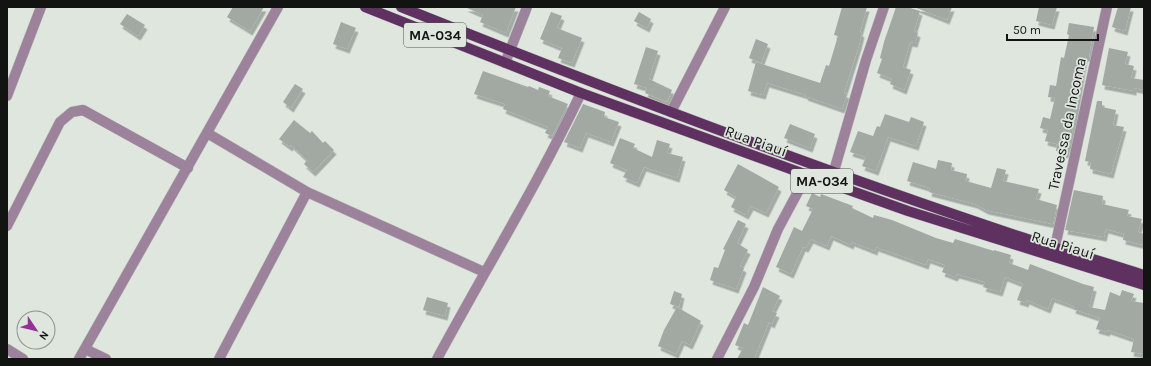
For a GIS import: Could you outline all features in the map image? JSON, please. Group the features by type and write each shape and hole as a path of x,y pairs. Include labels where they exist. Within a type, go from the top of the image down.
{"main road":[{"name":"Rua Piauí","path":"365,7 581,93 807,175 908,211 1144,285"},
{"name":"MA-034","path":"401,7 511,51"},
{"name":"Rua Piauí","path":"511,51 671,112 834,171 1055,247 1144,275"}],"street":[{"path":"7,96 40,7"},
{"path":"79,359 278,7"},
{"path":"505,63 527,7"},
{"path":"671,112 725,7"},
{"path":"834,171 884,7"},
{"name":"Travessa da Incoma","path":"1055,247 1107,7"},
{"path":"437,359 553,150 581,93"},
{"path":"7,226 60,122 72,112 83,110 188,168"},
{"path":"207,132 307,192 484,272"},
{"path":"717,359 754,287 778,229 807,175"},
{"path":"219,359 307,192"},
{"path":"7,349 24,359"},
{"path":"85,349 106,359"}],"building":[{"path":"233,7 264,7 250,31 227,17"},
{"path":"465,7 516,7 506,33 480,22 483,15"},
{"path":"842,7 867,7 860,32 862,33 859,45 844,93 847,94 842,109 805,96 806,95 767,83 763,95 748,91 756,62 820,83 826,65 829,66 838,36 834,35"},
{"path":"896,7 907,7 920,11 914,31 918,33 915,43 910,42 903,67 911,70 904,90 890,84 892,79 877,73 882,59 880,58 884,42"},
{"path":"914,7 952,7 947,20"},
{"path":"1039,7 1057,7 1052,25 1036,21"},
{"path":"1118,7 1131,7 1125,31 1112,27"},
{"path":"551,12 562,16 557,28 582,38 572,63 558,58 562,48 540,39"},
{"path":"639,12 651,19 647,28 634,21"},
{"path":"127,14 145,25 138,36 120,24"},
{"path":"341,22 356,28 347,49 333,44"},
{"path":"1069,23 1094,27 1089,57 1085,57 1070,145 1068,145 1066,154 1056,151 1057,144 1045,141 1048,130 1040,128 1043,117 1050,119 1055,98 1048,97 1050,85 1056,86 1061,57 1064,58 1069,35 1067,34"},
{"path":"756,39 768,44 761,63 749,58"},
{"path":"646,47 658,51 649,79 672,90 667,102 645,93 647,88 634,84"},
{"path":"1109,48 1128,52 1125,64 1134,66 1131,78 1144,80 1144,90 1134,88 1134,91 1102,85"},
{"path":"483,71 538,90 539,87 550,91 548,96 568,104 552,136 545,133 548,127 503,109 505,104 474,94"},
{"path":"295,84 303,89 291,108 283,102"},
{"path":"1097,101 1102,101 1102,107 1116,110 1113,125 1124,127 1111,174 1090,169 1091,162 1085,161"},
{"path":"583,104 605,112 604,117 619,122 611,142 586,133 580,148 564,142"},
{"path":"885,114 909,122 911,117 924,122 916,146 888,137 876,171 862,166 866,157 850,152 858,131 873,136 877,126 880,127"},
{"path":"294,120 310,133 312,131 323,143 325,141 334,150 313,172 304,164 307,160 291,145 290,147 279,139"},
{"path":"790,124 815,134 810,148 784,138"},
{"path":"620,138 635,144 633,148 652,157 657,140 670,144 667,153 683,157 677,178 644,167 637,183 623,177 627,170 610,163"},
{"path":"938,160 952,163 951,170 967,174 966,181 991,188 997,168 1006,170 1003,181 1039,189 1036,199 1057,205 1053,224 986,210 975,204 929,192 930,188 907,181 913,162 936,169"},
{"path":"738,164 779,187 766,213 751,206 746,215 731,207 736,197 724,190"},
{"path":"1074,190 1103,196 1102,204 1129,210 1127,216 1142,219 1138,232 1144,234 1144,245 1123,240 1124,234 1106,229 1104,237 1065,230"},
{"path":"812,193 820,197 821,194 853,206 852,208 873,218 874,215 892,220 936,238 953,243 955,239 1011,255 1009,263 1028,270 1030,264 1094,287 1089,307 1105,310 1110,292 1120,296 1122,290 1134,294 1131,301 1144,303 1144,354 1131,352 1134,339 1108,330 1107,332 1096,329 1100,318 1073,309 1074,306 1052,298 1048,309 1027,300 1026,303 1017,300 1023,284 1005,277 1000,292 983,287 985,282 957,274 955,277 942,272 945,265 928,259 926,265 876,247 875,251 852,242 851,245 831,236 827,246 811,239 806,248 803,247 791,274 776,267 794,227 802,231 813,209 806,206"},
{"path":"738,220 746,224 737,243 748,250 740,266 744,268 736,289 710,280 714,267 718,268 725,250 723,249"},
{"path":"763,287 780,296 772,311 777,313 772,324 769,322 754,359 737,359 743,348 735,345 744,323 748,325"},
{"path":"674,291 682,294 679,307 670,304"},
{"path":"427,297 448,303 445,316 423,310"},
{"path":"677,307 701,321 690,345 682,341 676,354 658,346 664,330"}]}
